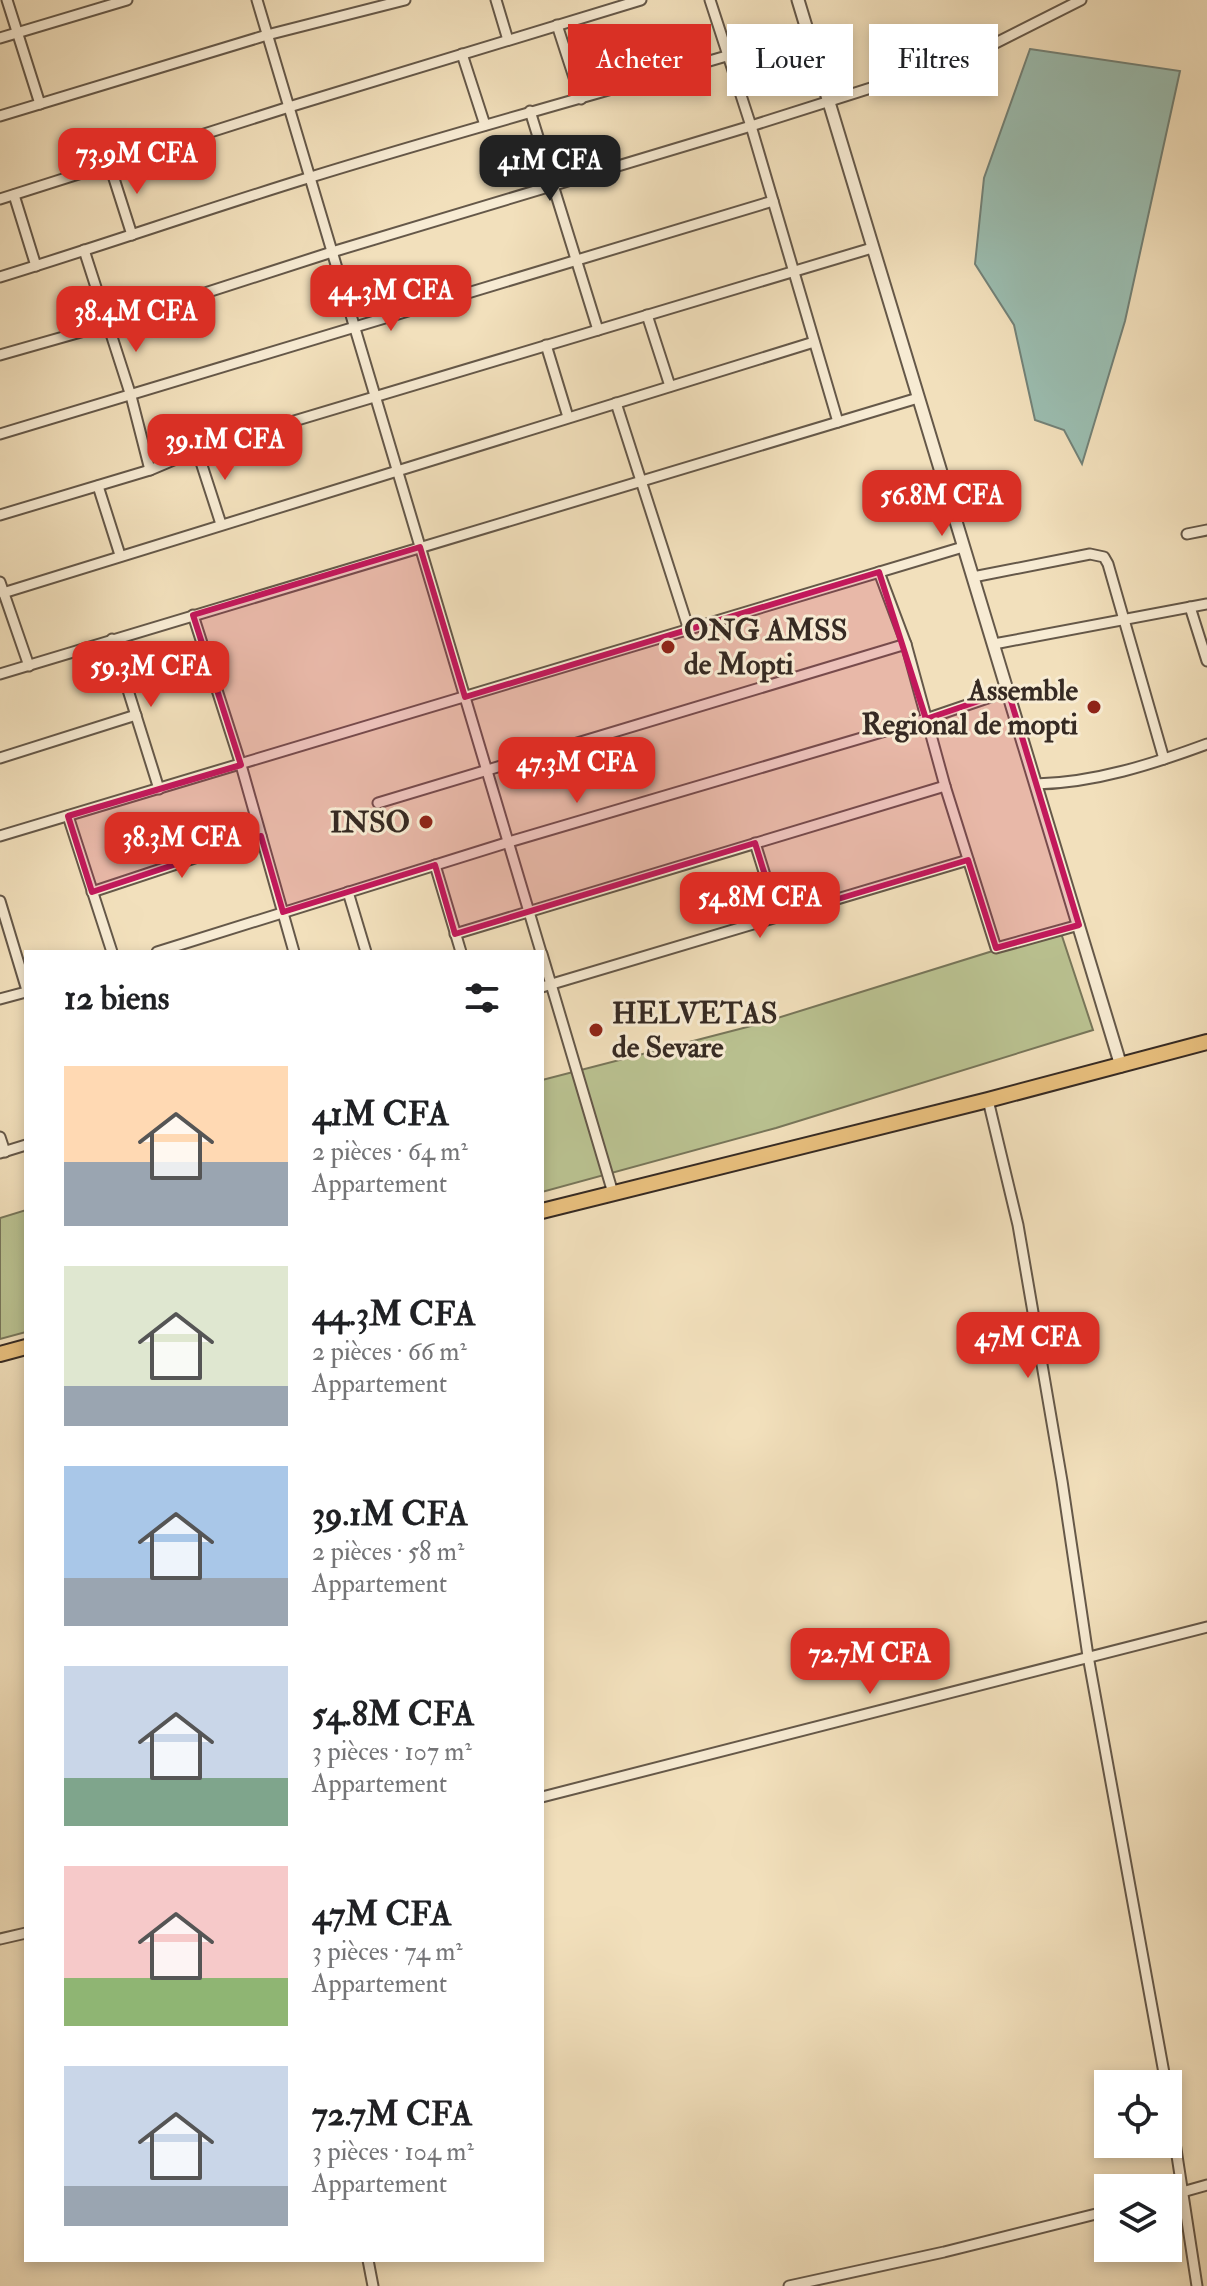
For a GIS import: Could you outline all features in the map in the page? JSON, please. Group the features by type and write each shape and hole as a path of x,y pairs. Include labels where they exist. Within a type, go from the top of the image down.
{"main road":[{"path":"544,1210 1207,1042"},
{"path":"0,1354 24,1348"}],"street":[{"path":"7,0 40,104"},
{"path":"0,38 127,0"},
{"path":"257,0 541,950"},
{"path":"0,116 267,35 405,0"},
{"path":"496,0 508,40"},
{"path":"0,199 641,0"},
{"path":"710,0 727,47"},
{"path":"798,0 1121,1066"},
{"path":"0,355 109,324 332,252 751,126 970,56 1081,0"},
{"path":"557,25 581,99"},
{"path":"462,54 485,125"},
{"path":"0,277 310,177 727,56"},
{"path":"742,96 838,422"},
{"path":"530,111 598,330"},
{"path":"110,166 132,235"},
{"path":"14,195 36,266"},
{"path":"0,434 773,201"},
{"path":"0,515 150,470 197,450 872,248"},
{"path":"84,250 131,396 150,470"},
{"path":"647,315 670,386"},
{"path":"3,593 814,342"},
{"path":"546,345 568,417"},
{"path":"0,674 918,398"},
{"path":"616,403 689,630"},
{"path":"197,450 221,524"},
{"path":"98,486 120,555"},
{"path":"1187,534 1207,530"},
{"path":"0,836 963,547"},
{"path":"973,577 1090,554 1104,557 1164,759"},
{"path":"879,572 906,644 945,786 996,948 1079,925"},
{"path":"0,582 29,666"},
{"path":"994,644 1207,604"},
{"path":"1190,607 1207,661"},
{"path":"193,615 241,765 293,950"},
{"path":"112,639 159,789"},
{"path":"378,803 906,644"},
{"path":"163,950 509,842 926,719 1008,691"},
{"path":"0,758 136,715"},
{"path":"1036,784 1070,784 1207,744"},
{"path":"455,934 945,786"},
{"path":"68,816 111,950"},
{"path":"92,892 261,836"},
{"path":"755,843 778,917"},
{"path":"613,1193 546,985 968,860"},
{"path":"435,865 460,950"},
{"path":"348,892 365,950"},
{"path":"0,901 24,982"},
{"path":"0,999 24,990"},
{"path":"988,1100 1018,1225 1088,1656 1163,2070"},
{"path":"0,1137 2,1152 24,1146"},
{"path":"544,1796 1207,1627"},
{"path":"0,1939 24,1933"},
{"path":"1182,2193 1207,2185"},
{"path":"1182,2199 1197,2286"},
{"path":"789,2286 1094,2214"},
{"path":"368,2262 373,2286"}],"highlighted area":[{"path":"420,547 465,697 879,572 926,719 1008,691 1079,925 996,948 968,860 778,917 755,843 455,934 435,865 283,912 261,836 92,892 68,816 241,765 193,615"}],"green space":[{"path":"1060,930 1093,1030 776,1128 544,1191 544,1079 755,1025"},
{"path":"24,1211 24,1333 0,1339 0,1218"}],"shaded area":[{"path":"1030,49 1180,71 1125,321 1082,464 1064,430 1035,420 1014,325 975,264 984,178"}],"place":[{"name":"ONG AMSS de Mopti","path":"668,647"},
{"name":"Assemble Regional de mopti","path":"1094,707"},
{"name":"INSO","path":"426,822"},
{"name":"HELVETAS de Sevare","path":"596,1030"}]}
